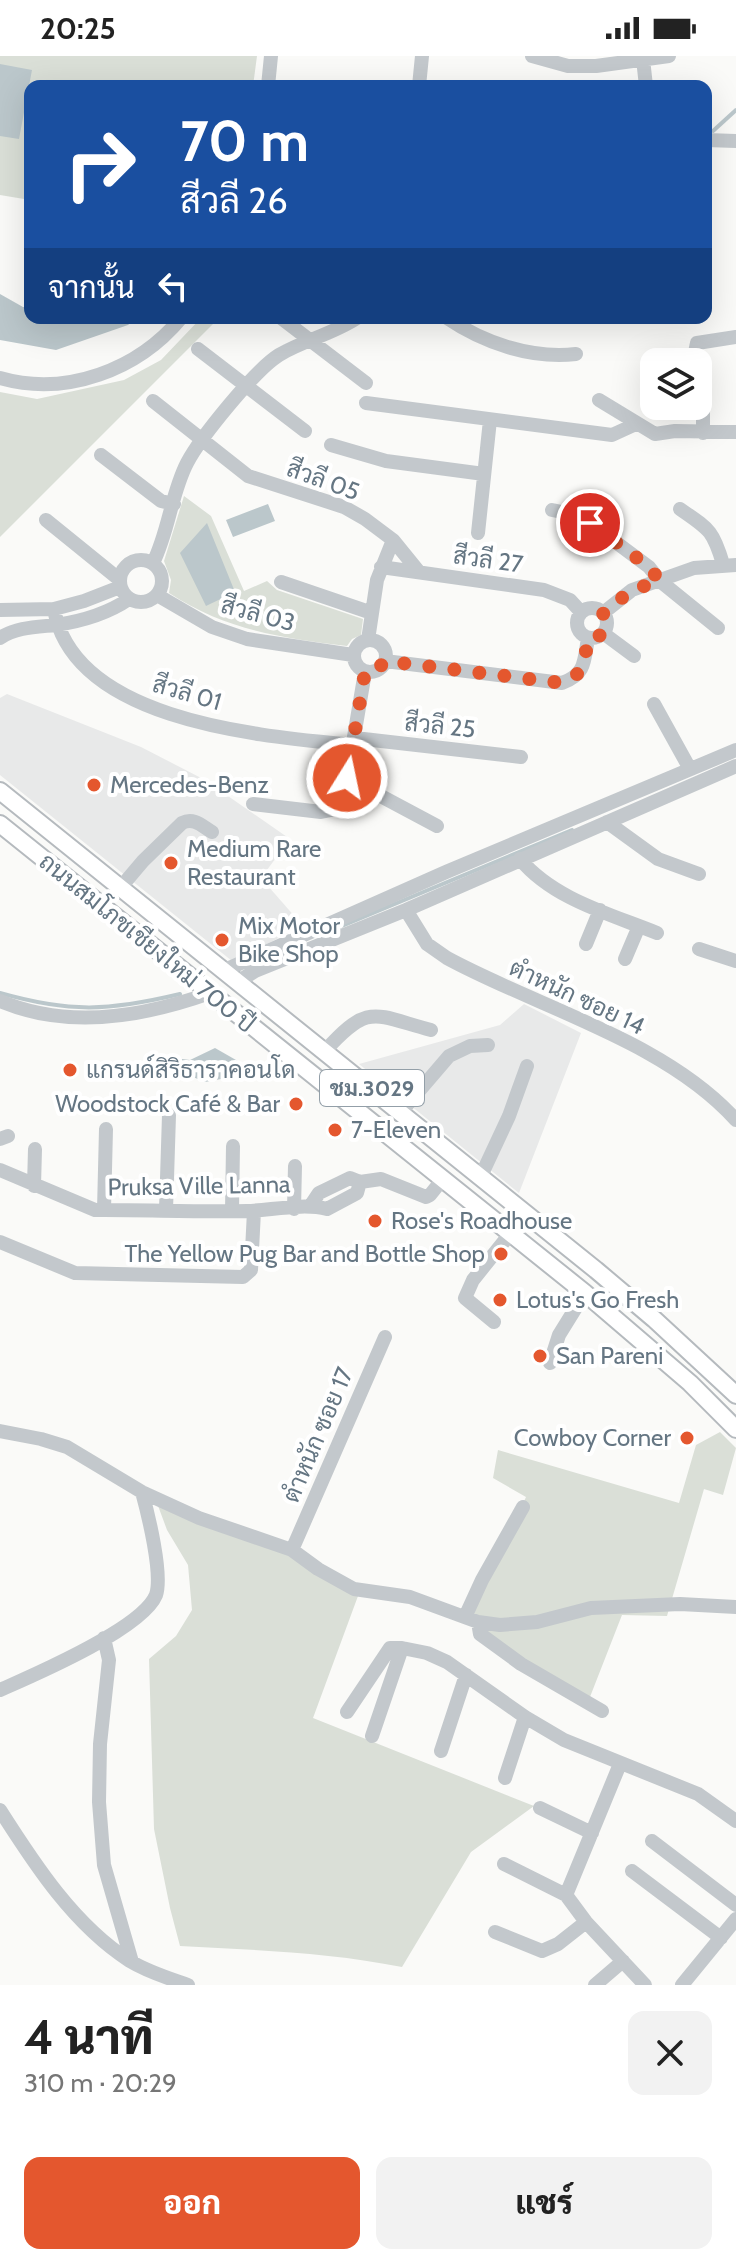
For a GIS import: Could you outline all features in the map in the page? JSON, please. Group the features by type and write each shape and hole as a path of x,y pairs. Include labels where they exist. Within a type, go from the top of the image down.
{"main road":[{"name":"ถนนสมโภชเชียงใหม่ 700 ปี","path":"0,791 481,1176 654,1319 736,1395"},
{"name":"ถนนสมโภชเชียงใหม่ 700 ปี","path":"0,824 585,1293 690,1383 736,1429"}],"street":[{"path":"269,80 271,56"},
{"path":"420,80 422,56"},
{"path":"532,56 568,66 596,66 669,56"},
{"path":"643,59 645,80"},
{"path":"712,140 736,141"},
{"path":"0,378 40,385 109,373 143,354 175,324"},
{"path":"289,324 366,383"},
{"path":"153,563 187,462 245,386 277,356 348,324"},
{"path":"455,324 494,344 559,356 576,354"},
{"path":"696,348 697,343 736,337"},
{"path":"198,349 305,431"},
{"path":"599,400 655,434 675,431 736,432"},
{"name":"สีวลี 05","path":"153,401 248,476 344,507 393,540 419,572"},
{"path":"366,403 612,435 636,424"},
{"path":"478,533 490,420"},
{"path":"703,420 703,433"},
{"path":"331,445 386,461 484,474"},
{"path":"101,455 161,501 174,504"},
{"path":"603,613 632,590 694,568 729,564 709,529 680,509"},
{"path":"552,510 577,515 590,523 649,567 660,581 718,628"},
{"path":"0,638 8,632 57,625 114,609 123,588 126,566 132,562 153,563 163,580 157,595 144,602 135,602 123,588 46,520"},
{"path":"368,640 377,580 393,540"},
{"name":"สีวลี 27","path":"381,567 544,590 570,600 581,612"},
{"path":"281,582 372,613"},
{"path":"0,610 54,609 123,588"},
{"name":"สีวลี 03","path":"157,595 212,627 247,639 353,655"},
{"path":"591,608 603,613 607,622 603,633 588,638 577,627 581,612 591,608"},
{"name":"สีวลี 01","path":"54,609 57,625 88,670 130,698 170,715 296,739 354,742"},
{"path":"603,633 634,656"},
{"path":"385,661 562,683 575,678 583,668 588,638"},
{"path":"368,640 381,645 386,655 377,670 365,672 357,665 353,655 358,645 368,640"},
{"path":"253,804 321,812 331,810 347,778 365,672"},
{"path":"654,704 690,769"},
{"name":"สีวลี 25","path":"354,742 521,757"},
{"path":"239,981 255,971 406,910 520,859 690,769 736,750"},
{"path":"225,970 446,872 598,819 736,766"},
{"path":"347,778 437,826"},
{"path":"598,819 658,859 699,874"},
{"path":"121,887 182,823 187,820 197,822 212,832"},
{"path":"520,859 534,875 559,892 657,933"},
{"name":"ตำหนัก ซอย 14","path":"406,910 427,944 447,958 641,1051 693,1080 736,1120"},
{"path":"586,944 600,910"},
{"path":"625,959 639,926"},
{"path":"699,949 736,961"},
{"path":"0,1001 42,1013 87,1017 127,1016 167,1008 210,993"},
{"path":"325,1051 353,1023 366,1015 383,1016 431,1030"},
{"path":"401,1112 449,1056 470,1046 488,1045"},
{"path":"481,1176 509,1116 527,1066"},
{"path":"166,1210 169,1115"},
{"path":"104,1210 106,1129"},
{"path":"232,1211 233,1146"},
{"path":"34,1186 35,1149"},
{"path":"294,1209 295,1166"},
{"name":"Pruksa Ville Lanna","path":"0,1170 95,1210 254,1211 311,1205 327,1209 357,1193 360,1182 381,1179 426,1197 442,1180"},
{"path":"0,1242 75,1273 243,1277 249,1275 251,1270 254,1211"},
{"path":"494,1322 465,1298 473,1280 510,1234"},
{"path":"550,1363 559,1335 585,1293"},
{"name":"ตำหนัก ซอย 17","path":"292,1550 385,1337"},
{"path":"0,1431 67,1447 142,1492 199,1518 292,1550 354,1589 410,1597 471,1619 500,1625 537,1622 603,1607 680,1604 736,1607"},
{"path":"0,1690 59,1665 104,1638 141,1614 156,1594 156,1551 142,1492"},
{"path":"523,1507 482,1580 471,1619 480,1634 521,1664 602,1711"},
{"path":"104,1638 109,1660 100,1744 99,1802 104,1865 132,1962"},
{"path":"347,1712 390,1648 427,1653 447,1662 525,1717 564,1740 698,1794 736,1821"},
{"path":"372,1736 402,1648"},
{"path":"441,1751 466,1675"},
{"path":"505,1778 525,1717"},
{"path":"566,1895 620,1764"},
{"path":"540,1808 592,1833"},
{"path":"0,1810 30,1858 70,1908 103,1941 132,1962 188,1985"},
{"path":"652,1841 736,1905"},
{"path":"504,1864 566,1895 586,1922 645,1985"},
{"path":"632,1871 721,1938"},
{"path":"682,1985 736,1919"},
{"path":"495,1932 542,1951 558,1944 586,1922"},
{"path":"595,1985 623,1961"}],"shaded area":[{"path":"0,56 257,56 254,80 24,80 24,199 0,195"},
{"path":"0,64 32,70 30,80 24,80 24,112 19,139 0,136"},
{"path":"0,294 24,307 24,324 129,324 56,350 0,340"},
{"path":"195,324 213,324 0,537 0,392 37,399 124,380 161,360"},
{"path":"184,496 211,516 244,591 267,581 277,590 363,619 361,635 352,639 347,646 276,635 211,616 169,593 171,580 164,561"},
{"path":"268,504 275,521 233,537 226,520"},
{"path":"207,523 235,592 206,606 180,553"},
{"path":"7,694 141,747 205,780 290,839 261,878 303,926 232,961 0,775 0,698"},
{"path":"524,1004 581,1033 519,1193 359,1064 500,1025"},
{"path":"215,1048 243,1064 248,1074 205,1082 181,1072 178,1065 182,1059 190,1060"},
{"path":"720,1432 736,1448 723,1495 704,1489 667,1616 622,1615 588,1702 480,1635 472,1613 526,1497 493,1478 498,1450 679,1503 696,1445"},
{"path":"157,1503 286,1553 358,1596 313,1718 534,1806 471,1852 402,1967 319,1955 180,1946 154,1829 149,1659 176,1636 192,1610 188,1565 167,1530"}],"waterway":[{"path":"713,131 736,110"},
{"path":"318,936 572,830"},
{"path":"0,993 69,1007 132,1004 180,994"}],"place":[{"name":"Mercedes-Benz","path":"94,785"},
{"name":"Medium Rare Restaurant","path":"171,863"},
{"name":"Mix Motor Bike Shop","path":"222,940"},
{"name":"แกรนด์สิริธาราคอนโด","path":"70,1070"},
{"name":"Woodstock Café & Bar","path":"296,1104"},
{"name":"7-Eleven","path":"335,1130"},
{"name":"Rose's Roadhouse","path":"375,1221"},
{"name":"The Yellow Pug Bar and Bottle Shop","path":"501,1254"},
{"name":"Lotus's Go Fresh","path":"500,1300"},
{"name":"San Pareni","path":"540,1356"},
{"name":"Cowboy Corner","path":"687,1438"}],"route":[{"path":"347,778 365,672 377,670 385,661 562,683 575,678 583,668 588,638 599,636 607,628 603,613 632,590 660,581 649,567 590,523"}]}
